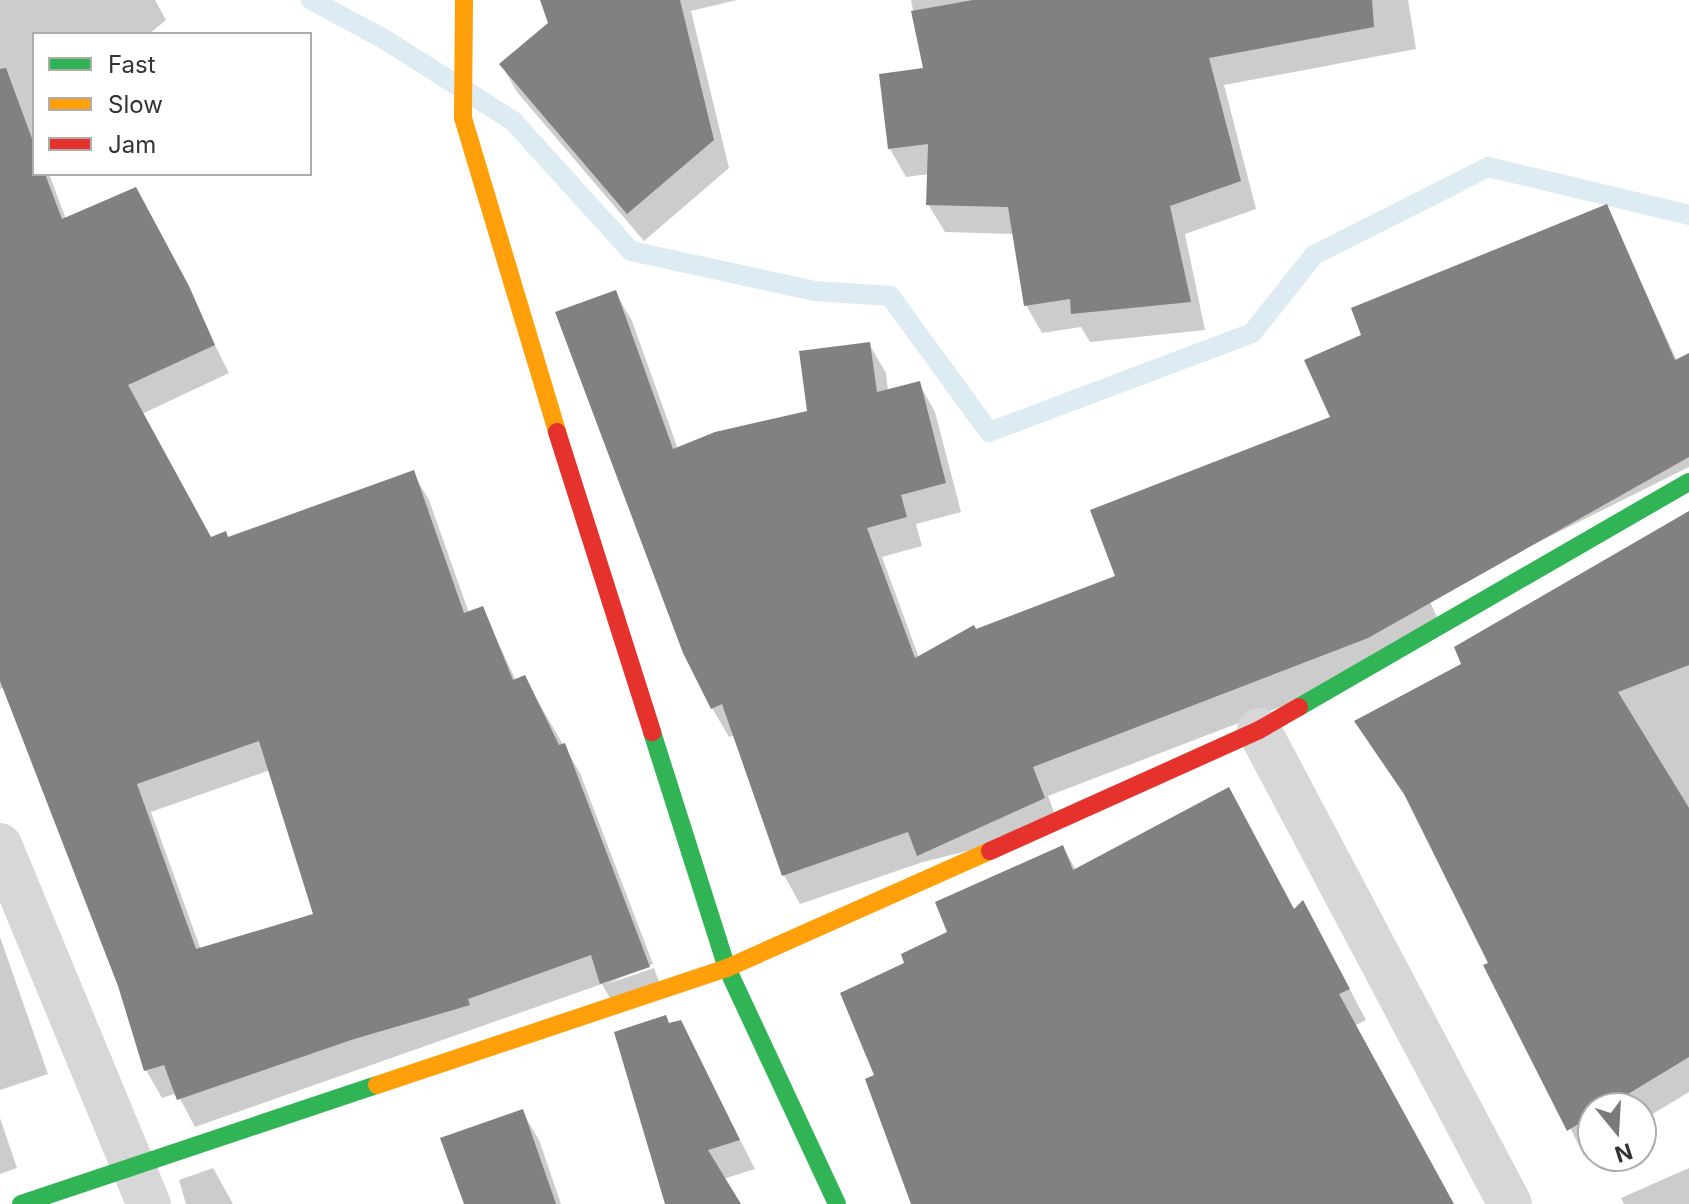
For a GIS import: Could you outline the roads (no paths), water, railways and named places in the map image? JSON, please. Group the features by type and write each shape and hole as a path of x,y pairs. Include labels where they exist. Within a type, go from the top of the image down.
{"street":[{"path":"464,0 463,118 492,227 727,968 837,1204"},
{"path":"21,1204 140,1186 727,968 1259,730 1689,482"},
{"path":"1259,730 1510,1204"},
{"path":"0,845 140,1186"}],"waterway":[{"path":"311,0 384,39 513,121 631,251 815,291 890,296 989,432 1252,333 1314,255 1488,167 1689,215"}]}
